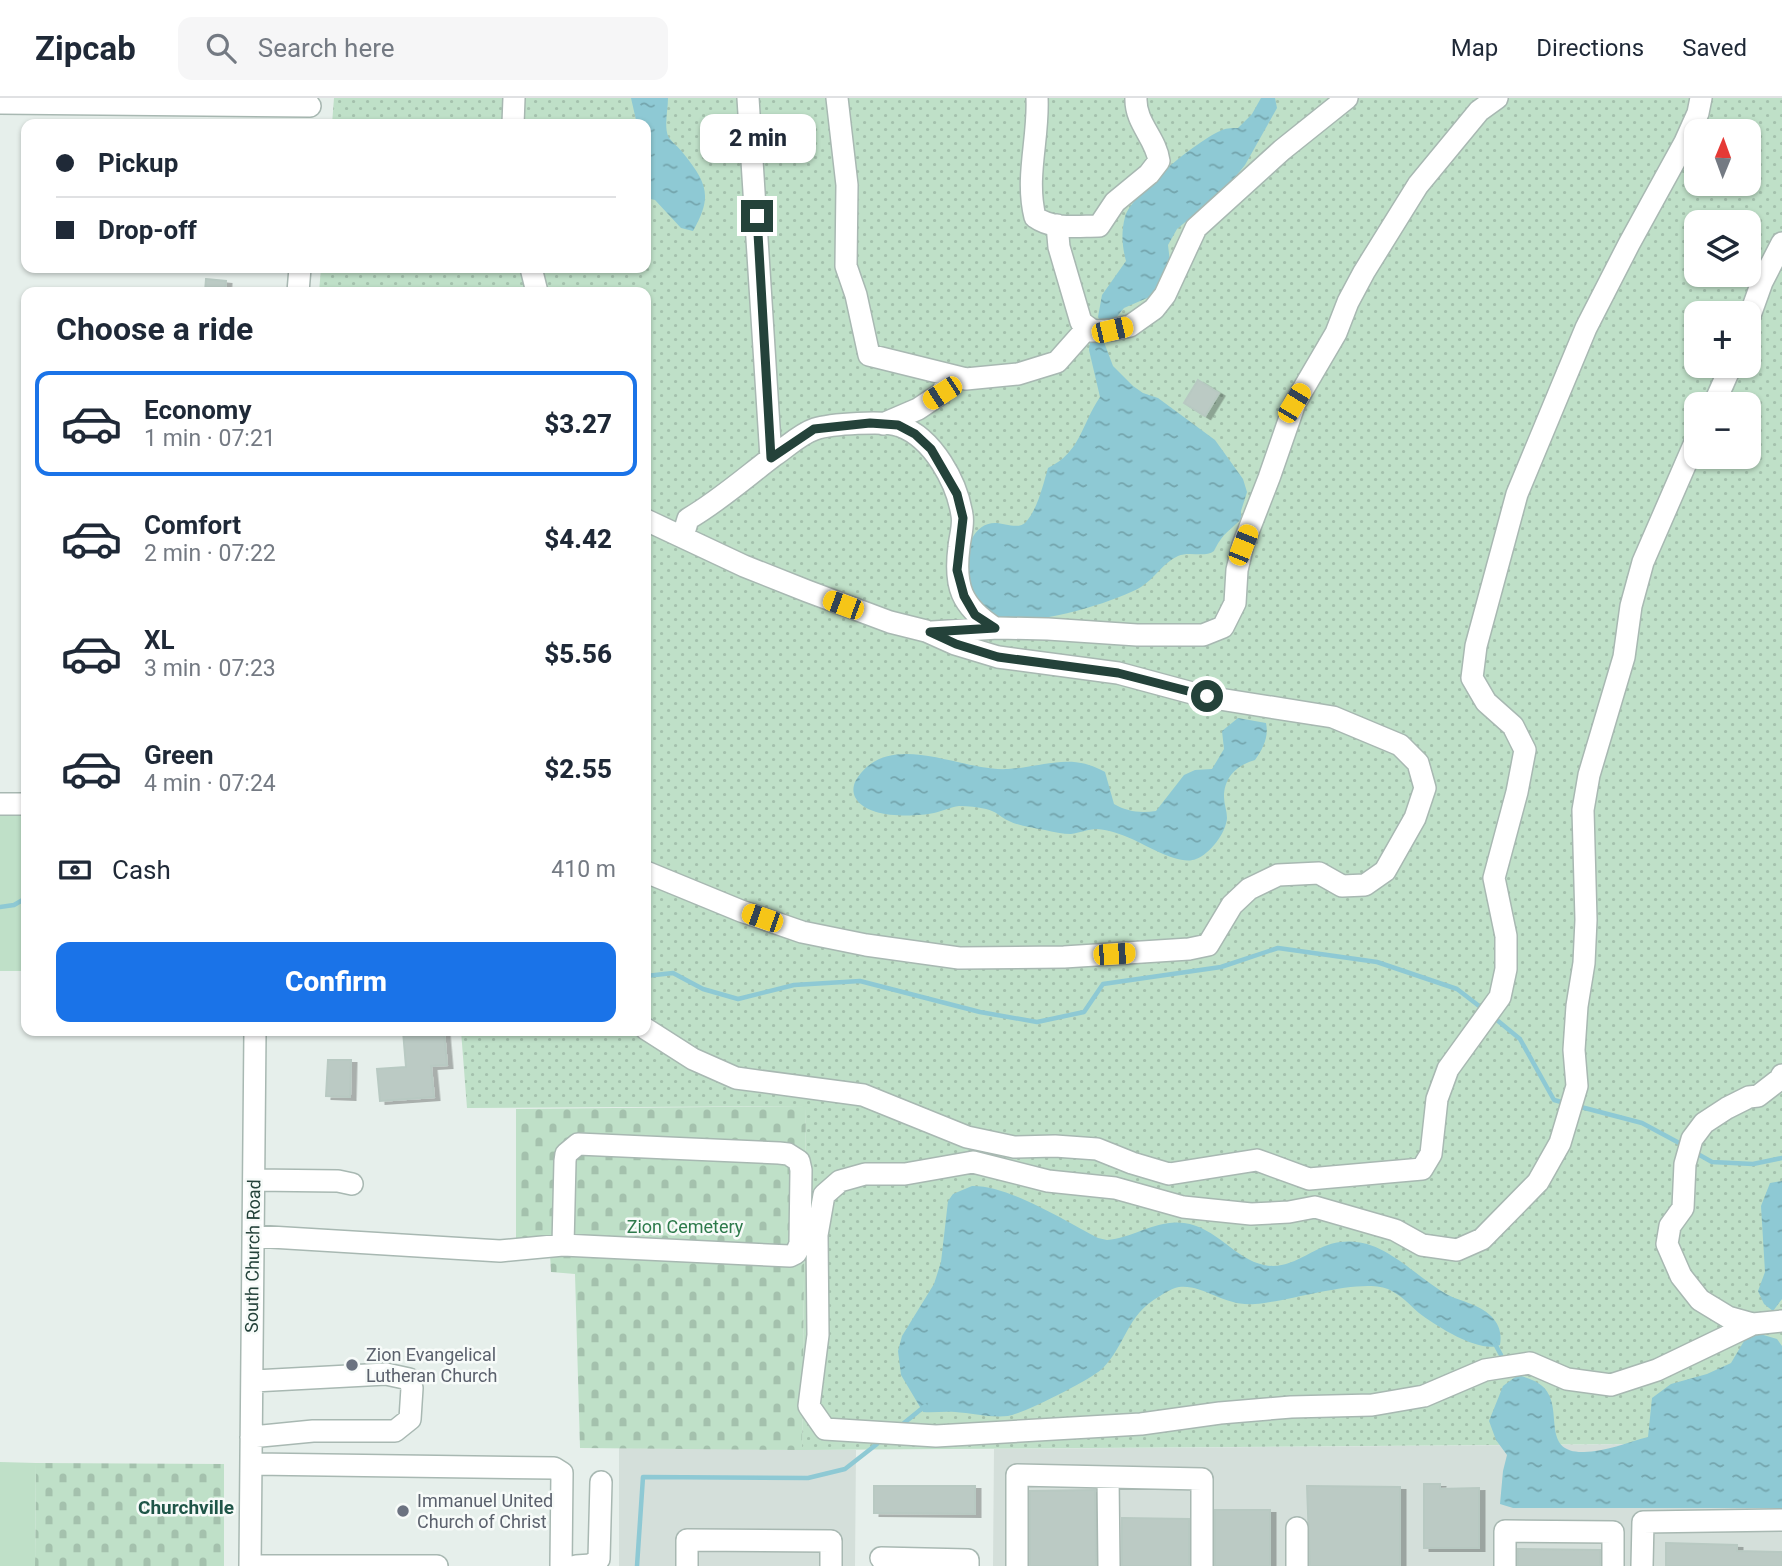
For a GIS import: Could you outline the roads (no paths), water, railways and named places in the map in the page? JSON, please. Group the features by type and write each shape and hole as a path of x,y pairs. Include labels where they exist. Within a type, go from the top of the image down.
{"street":[{"path":"513,119 514,98"},
{"path":"748,98 771,458"},
{"path":"837,98 847,185 846,266 856,295 869,355 966,379 1018,374 1057,362 1088,327"},
{"path":"1037,98 1031,199 1035,217 1046,225 1099,226 1115,202 1149,174 1159,161 1157,149 1136,110 1136,98"},
{"path":"1058,225 1059,247 1081,322 1093,331 1130,326 1154,309 1164,295 1196,228 1282,150 1347,98"},
{"path":"930,632 995,628 1138,635 1203,635 1223,627 1235,603 1237,570 1243,545 1294,403 1336,333 1364,272 1418,185 1479,111 1497,98"},
{"path":"651,1032 693,1059 736,1078 863,1095 967,1138 1014,1147 1097,1149 1168,1174 1256,1160 1309,1179 1422,1169 1431,1154 1437,1099 1448,1069 1500,997 1506,969 1506,936 1494,878 1517,792 1525,750 1513,726 1486,702 1472,678 1476,646 1517,494 1586,328 1685,142 1698,113 1701,98"},
{"path":"0,103 310,109"},
{"path":"1755,301 1782,243"},
{"path":"883,424 918,409 942,393 950,375"},
{"path":"682,536 688,519 814,429 898,425 915,434 931,449 957,494 963,518 957,570 964,596 975,615 995,628"},
{"path":"1684,468 1643,562 1631,606 1624,657 1589,775 1583,810 1586,920 1574,1050 1577,1086 1560,1143 1538,1182 1482,1239 1457,1250 1422,1245 1395,1230 1315,1207 1289,1212 1251,1214 1183,1208 1115,1188 1048,1181 972,1163 905,1174 865,1174 840,1181 824,1195 817,1235 818,1335 809,1406 825,1429 936,1436 1141,1424 1290,1407 1372,1405 1424,1396 1485,1370 1530,1363 1567,1379 1611,1385 1657,1370 1753,1324 1782,1321"},
{"path":"651,522 744,566 807,591 890,622 930,632 956,644 998,657 1118,673 1207,696 1333,717 1400,745 1418,763 1425,788 1415,818 1385,871 1365,885 1342,886 1319,873 1278,875 1249,889 1232,905 1208,945 1189,949 1064,957 959,958 866,946 802,932 741,911 651,874"},
{"path":"0,804 21,804"},
{"name":"South Church Road","path":"250,1566 255,1036"},
{"path":"1753,1324 1728,1317 1700,1300 1681,1276 1667,1244 1670,1226 1684,1208 1689,1149 1704,1123 1727,1108 1749,1097 1758,1096 1782,1075"},
{"path":"253,1236 500,1251 564,1245 790,1256 800,1244 799,1161 788,1154 779,1153 578,1144 566,1154 565,1161 564,1245"},
{"path":"254,1180 338,1181 352,1184"},
{"path":"251,1437 313,1431 395,1431 410,1419 412,1388 409,1379 386,1374 252,1381"},
{"path":"251,1473 554,1468 562,1473 561,1566"},
{"path":"1017,1566 1017,1475 1202,1479 1202,1566"},
{"path":"1108,1477 1109,1566"},
{"path":"576,1566 590,1565 599,1559 601,1482"},
{"path":"1642,1566 1643,1522 1782,1520"},
{"path":"1297,1528 1297,1566"},
{"path":"1505,1566 1505,1531 1613,1532 1613,1566"},
{"path":"687,1566 687,1540 831,1541 831,1566"},
{"path":"881,1558 968,1560 968,1566"},
{"path":"250,1566 437,1566"}],"water":[{"path":"631,98 668,98 668,136 698,173 704,190 703,208 693,231 681,228 655,200 651,199 651,119 636,119"},
{"path":"1261,98 1275,98 1277,108 1245,165 1228,186 1177,229 1168,245 1170,262 1154,295 1124,308 1110,325 1103,325 1098,317 1102,295 1126,261 1123,228 1130,207 1167,168 1197,145 1222,130 1238,128 1252,114"},
{"path":"1091,336 1102,337 1113,366 1133,386 1158,398 1215,440 1243,479 1247,492 1241,519 1224,535 1214,551 1178,556 1146,584 1128,593 1089,607 1044,618 1005,620 992,617 978,604 968,584 965,572 968,548 975,533 987,524 1016,526 1026,522 1037,503 1048,468 1059,462 1074,446 1100,397 1089,350"},
{"path":"1238,718 1266,723 1265,743 1255,760 1237,769 1226,783 1226,824 1212,848 1196,859 1173,858 1110,831 1097,829 1071,834 1055,832 1017,824 993,811 980,808 959,806 915,815 880,813 861,804 853,790 861,773 876,761 892,755 931,756 1008,769 1068,762 1092,766 1105,772 1114,804 1134,811 1156,811 1184,775 1195,770 1212,769 1224,749 1222,731"},
{"path":"1782,1181 1782,1299 1773,1311 1764,1304 1758,1291 1765,1272 1761,1206 1770,1183"},
{"path":"972,1186 1002,1191 1107,1240 1164,1224 1184,1223 1206,1230 1244,1256 1264,1265 1275,1266 1294,1261 1340,1242 1371,1245 1397,1259 1448,1295 1486,1312 1498,1326 1500,1345 1481,1346 1458,1337 1419,1313 1394,1292 1378,1286 1345,1288 1255,1304 1234,1302 1197,1289 1179,1287 1162,1295 1140,1312 1102,1369 1056,1396 1008,1416 923,1412 901,1375 898,1351 902,1336 934,1284 941,1262 948,1201 953,1194"},
{"path":"1760,1334 1777,1339 1782,1346 1782,1508 1513,1508 1500,1504 1507,1455 1496,1440 1489,1421 1503,1386 1518,1375 1536,1382 1549,1395 1558,1440 1563,1447 1571,1451 1600,1450 1648,1437 1652,1398 1671,1384 1707,1374 1731,1363 1747,1336"}],"waterway":[{"path":"0,907 21,901"},
{"path":"651,975 673,973 703,989 738,999 794,985 860,981 980,1012 1037,1022 1084,1012 1103,984 1221,967 1278,948 1377,962 1457,989 1483,1009"},
{"path":"1492,1016 1520,1039 1554,1100 1565,1103"},
{"path":"1577,1106 1642,1123 1683,1145"},
{"path":"1696,1153 1712,1162 1753,1164 1782,1158"},
{"path":"1494,1342 1501,1355"},
{"path":"904,1423 925,1406"},
{"path":"637,1566 643,1477 808,1478 845,1469 877,1444"}],"place":[{"name":"Zion Evangelical Lutheran Church","path":"352,1365"},
{"name":"Immanuel United Church of Christ","path":"403,1511"}],"district":[{"name":"Churchville","path":"186,1507"}],"park label":[{"name":"Zion Cemetery","path":"685,1227"}]}
